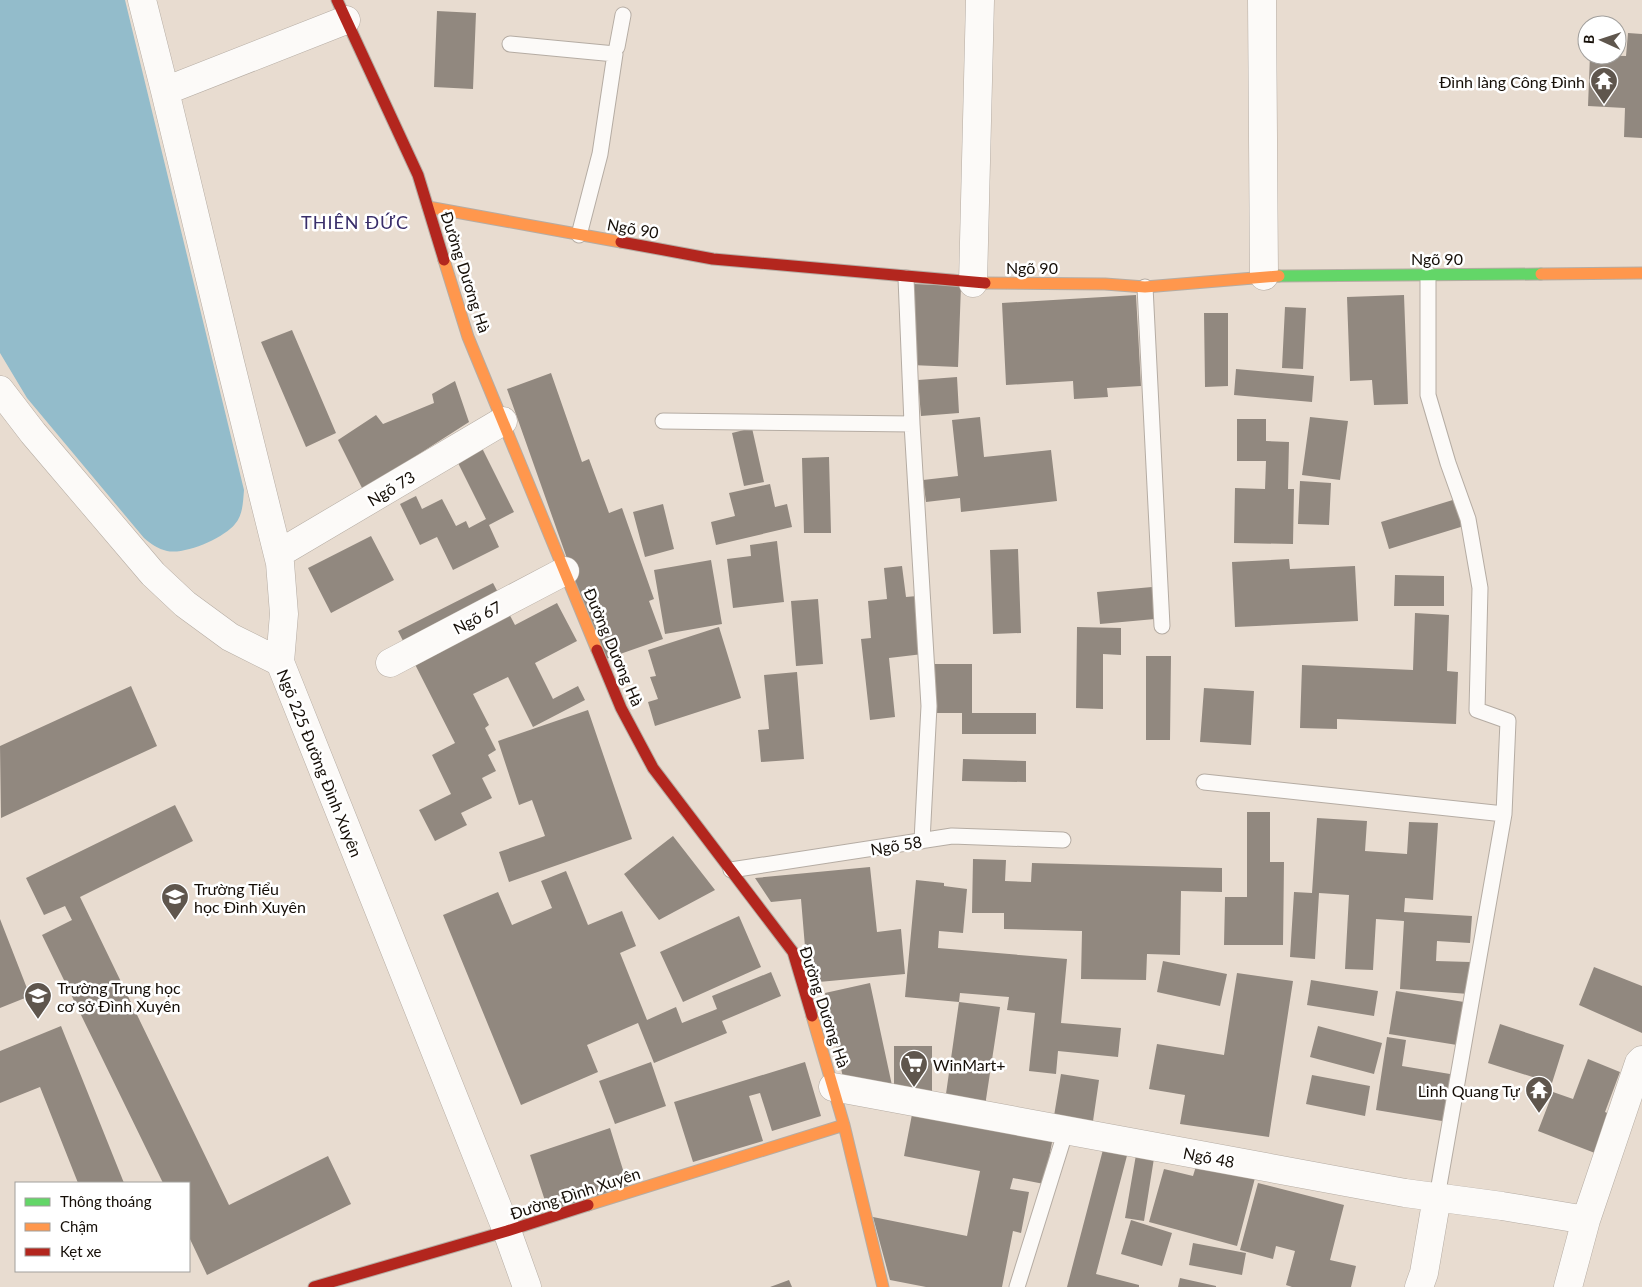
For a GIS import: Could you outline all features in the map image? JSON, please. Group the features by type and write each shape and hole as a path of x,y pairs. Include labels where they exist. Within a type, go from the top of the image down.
{"street":[{"path":"142,0 166,91 280,563 284,614 280,662"},
{"path":"973,283 980,0"},
{"path":"1262,0 1264,276"},
{"path":"166,91 341,10"},
{"name":"Đường Dương Hà","path":"341,10 418,175 468,336 621,708 653,768 794,952 844,1125 883,1287"},
{"name":"Ngõ 90","path":"428,207 713,259 973,283 1105,284 1145,287 1264,276 1642,273"},
{"name":"Ngõ 225 Đường Đình Xuyên","path":"0,390 33,433 152,574 185,604 230,637 280,662 507,1231 526,1287"},
{"name":"Ngõ 73","path":"278,554 503,421"},
{"name":"Ngõ 67","path":"390,663 565,570"},
{"path":"1568,1287 1586,1220 1639,1063 1642,1060"},
{"name":"Ngõ 48","path":"833,1087 1405,1193 1586,1220"},
{"name":"Đường Đình Xuyên","path":"314,1287 507,1231 844,1125"},
{"path":"1420,1287 1436,1197"}],"lane":[{"path":"617,47 623,15"},
{"path":"510,44 616,54 600,154 578,235"},
{"path":"1428,274 1428,395 1448,464 1468,519 1480,588 1477,710 1508,721 1504,814 1436,1197"},
{"path":"906,278 912,424 929,706 922,841"},
{"path":"1145,287 1162,626"},
{"path":"663,421 912,424"},
{"path":"1204,782 1504,814"},
{"name":"Ngõ 58","path":"731,870 952,836 1063,840"},
{"path":"1017,1287 1066,1130"}],"water":[{"path":"0,0 125,0 244,490 241,512 235,524 222,535 194,548 175,552 167,551 155,546 144,538 27,398 0,353"}],"building":[{"path":"437,11 476,13 473,89 434,87"},
{"path":"1628,33 1642,34 1642,138 1624,137 1625,108 1588,106 1590,65 1627,65"},
{"path":"914,284 961,286 958,367 911,365"},
{"path":"1136,295 1141,386 1107,388 1108,397 1074,399 1073,381 1006,385 1002,303"},
{"path":"1404,295 1408,404 1374,405 1372,380 1350,381 1347,297"},
{"path":"1285,307 1306,308 1303,369 1282,368"},
{"path":"1204,313 1228,313 1228,386 1205,387"},
{"path":"292,330 336,433 306,447 261,342"},
{"path":"1236,369 1314,376 1312,402 1234,395"},
{"path":"551,373 582,462 589,459 609,513 622,508 654,599 649,601 663,639 603,660 507,389"},
{"path":"957,377 959,413 921,416 918,380"},
{"path":"455,381 469,422 363,490 338,440 376,415 383,424 434,403 432,394"},
{"path":"980,417 984,457 1051,450 1057,501 961,512 960,498 926,502 923,480 958,476 952,420"},
{"path":"1310,417 1348,421 1340,480 1302,475"},
{"path":"1237,419 1266,419 1266,441 1289,442 1288,489 1294,489 1293,544 1234,543 1235,488 1265,489 1266,461 1237,461"},
{"path":"752,428 764,482 744,486 732,433"},
{"path":"481,446 514,512 489,525 499,547 453,570 437,537 420,545 400,504 416,496 422,509 442,499 456,526 466,521 469,528 486,519 456,459"},
{"path":"829,457 831,533 804,533 802,458"},
{"path":"1300,481 1331,483 1329,525 1298,524"},
{"path":"770,484 775,507 787,504 792,527 716,545 711,522 735,516 729,493"},
{"path":"1456,499 1464,526 1389,549 1381,522"},
{"path":"663,504 674,549 645,557 633,512"},
{"path":"371,536 394,580 331,613 308,568"},
{"path":"777,541 784,602 733,608 727,559 751,556 750,545"},
{"path":"1018,549 1021,633 993,634 990,550"},
{"path":"1289,559 1290,569 1355,566 1358,621 1235,627 1232,562"},
{"path":"711,560 722,624 665,634 654,570"},
{"path":"902,566 906,597 917,596 923,654 889,658 895,717 870,720 861,639 871,638 868,601 887,599 884,568"},
{"path":"1395,575 1444,576 1444,606 1394,606"},
{"path":"493,583 515,625 557,603 577,641 535,663 553,699 578,686 585,700 533,727 508,677 473,694 489,725 485,728 496,750 488,755 496,771 482,778 492,798 461,813 467,825 435,841 419,810 451,794 432,755 455,743 398,631"},
{"path":"1152,587 1155,619 1100,624 1097,592"},
{"path":"818,599 823,664 796,666 791,601"},
{"path":"1415,613 1449,615 1447,671 1458,672 1456,724 1337,719 1337,729 1300,728 1302,665 1413,670"},
{"path":"719,627 741,698 655,726 648,702 658,699 650,677 656,676 648,650"},
{"path":"1077,627 1121,628 1121,655 1103,654 1103,709 1076,708"},
{"path":"1146,656 1171,656 1170,740 1146,740"},
{"path":"933,664 972,664 972,713 1036,713 1036,734 962,734 962,713 933,713"},
{"path":"797,672 804,759 761,762 758,730 769,729 764,675"},
{"path":"131,686 157,746 1,818 0,746"},
{"path":"1204,688 1254,691 1251,745 1200,742"},
{"path":"588,710 632,839 509,882 499,852 545,836 532,800 519,805 498,741"},
{"path":"963,759 1026,761 1026,782 962,781"},
{"path":"175,805 193,841 80,897 229,1205 328,1156 351,1204 207,1275 190,1239 190,1182 163,1182 42,935 72,920 65,906 44,915 26,878"},
{"path":"1247,812 1270,812 1270,862 1284,862 1283,945 1224,945 1225,897 1247,897"},
{"path":"1317,818 1367,821 1365,851 1407,854 1409,822 1438,823 1433,900 1405,898 1404,912 1472,916 1470,943 1437,941 1436,961 1470,962 1469,994 1400,989 1404,921 1376,919 1373,970 1345,969 1349,895 1319,893 1315,959 1290,957 1294,892 1312,893"},
{"path":"673,836 715,890 659,920 624,874"},
{"path":"973,859 1006,860 1005,881 1031,882 1032,863 1222,868 1222,892 1181,891 1180,955 1147,954 1146,980 1081,979 1082,931 1004,929 1004,913 972,913"},
{"path":"870,867 877,932 901,929 905,974 808,983 801,899 771,902 755,878"},
{"path":"566,871 588,925 622,911 636,946 620,953 647,1020 676,1007 682,1023 717,1009 712,996 771,972 781,996 722,1021 727,1033 654,1063 638,1023 587,1045 598,1072 521,1105 443,915 498,892 512,925 552,908 541,881"},
{"path":"916,880 944,883 944,886 967,889 963,933 939,931 938,948 1067,959 1061,1023 1121,1028 1118,1057 1058,1051 1056,1074 1029,1071 1035,1013 1007,1010 1009,997 960,993 959,1002 905,997"},
{"path":"739,916 761,967 683,1002 660,952"},
{"path":"0,919 30,996 0,1008"},
{"path":"1163,961 1227,974 1220,1006 1157,992"},
{"path":"1594,967 1642,986 1642,1033 1579,1005"},
{"path":"1237,973 1293,981 1269,1137 1180,1124 1185,1095 1149,1089 1157,1044 1224,1055"},
{"path":"1311,980 1378,991 1374,1016 1307,1005"},
{"path":"870,983 893,1090 845,1087 825,993"},
{"path":"1396,991 1464,1002 1457,1045 1389,1034"},
{"path":"959,1002 1000,1007 985,1106 945,1101"},
{"path":"1500,1024 1564,1045 1552,1083 1488,1063"},
{"path":"61,1026 124,1182 78,1182 40,1087 0,1103 0,1051"},
{"path":"1318,1026 1382,1043 1374,1074 1310,1057"},
{"path":"1387,1037 1406,1040 1402,1066 1456,1075 1448,1122 1376,1110"},
{"path":"894,1046 932,1046 932,1092 894,1092"},
{"path":"1588,1059 1620,1072 1605,1112 1615,1116 1600,1155 1538,1131 1553,1092 1573,1099"},
{"path":"651,1062 666,1106 615,1124 599,1081"},
{"path":"805,1062 821,1116 772,1131 760,1093 749,1096 763,1141 693,1162 674,1102"},
{"path":"1061,1074 1099,1080 1092,1128 1053,1122"},
{"path":"1312,1075 1370,1086 1365,1116 1306,1104"},
{"path":"914,1104 1054,1132 1044,1184 1013,1178 1010,1189 1029,1192 1021,1233 1013,1231 1002,1287 926,1287 890,1280 873,1217 967,1236 980,1171 904,1156"},
{"path":"610,1128 628,1186 549,1213 530,1155"},
{"path":"1105,1142 1129,1148 1096,1274 1139,1285 1139,1287 1067,1287"},
{"path":"1137,1149 1155,1152 1144,1221 1125,1218"},
{"path":"1197,1163 1255,1178 1237,1246 1149,1222 1164,1169 1193,1176"},
{"path":"1258,1183 1344,1205 1330,1260 1356,1266 1351,1287 1292,1287 1286,1285 1295,1251 1276,1246 1273,1259 1240,1250"},
{"path":"1131,1220 1172,1233 1162,1266 1121,1254"},
{"path":"1193,1243 1246,1253 1242,1275 1189,1265"},
{"path":"1180,1278 1216,1286 1216,1287 1178,1287"},
{"path":"789,1280 792,1287 770,1287"}],"traffic: fast":[{"path":"1279,276 1541,274"}],"traffic: slow":[{"path":"428,207 621,242"},
{"path":"444,260 468,337 597,650"},
{"path":"1541,274 1642,273"},
{"path":"985,283 1105,284 1145,287 1279,276"},
{"path":"812,1016 844,1125 883,1287"},
{"path":"588,1205 844,1125"}],"traffic: jam":[{"path":"337,0 418,175 444,260"},
{"path":"621,242 713,259 985,283"},
{"path":"597,650 621,708 653,768 793,952 812,1016"},
{"path":"314,1287 507,1231 588,1205"}],"place":[{"name":"Đình làng Công Đình","path":"1604,105"},
{"name":"Trường Tiểu học Đình Xuyên","path":"175,921"},
{"name":"Trường Trung học cơ sở Đình Xuyên","path":"38,1020"},
{"name":"WinMart+","path":"914,1088"},
{"name":"Linh Quang Tự","path":"1539,1114"}],"district":[{"name":"THIÊN ĐỨC","path":"355,222"}]}
